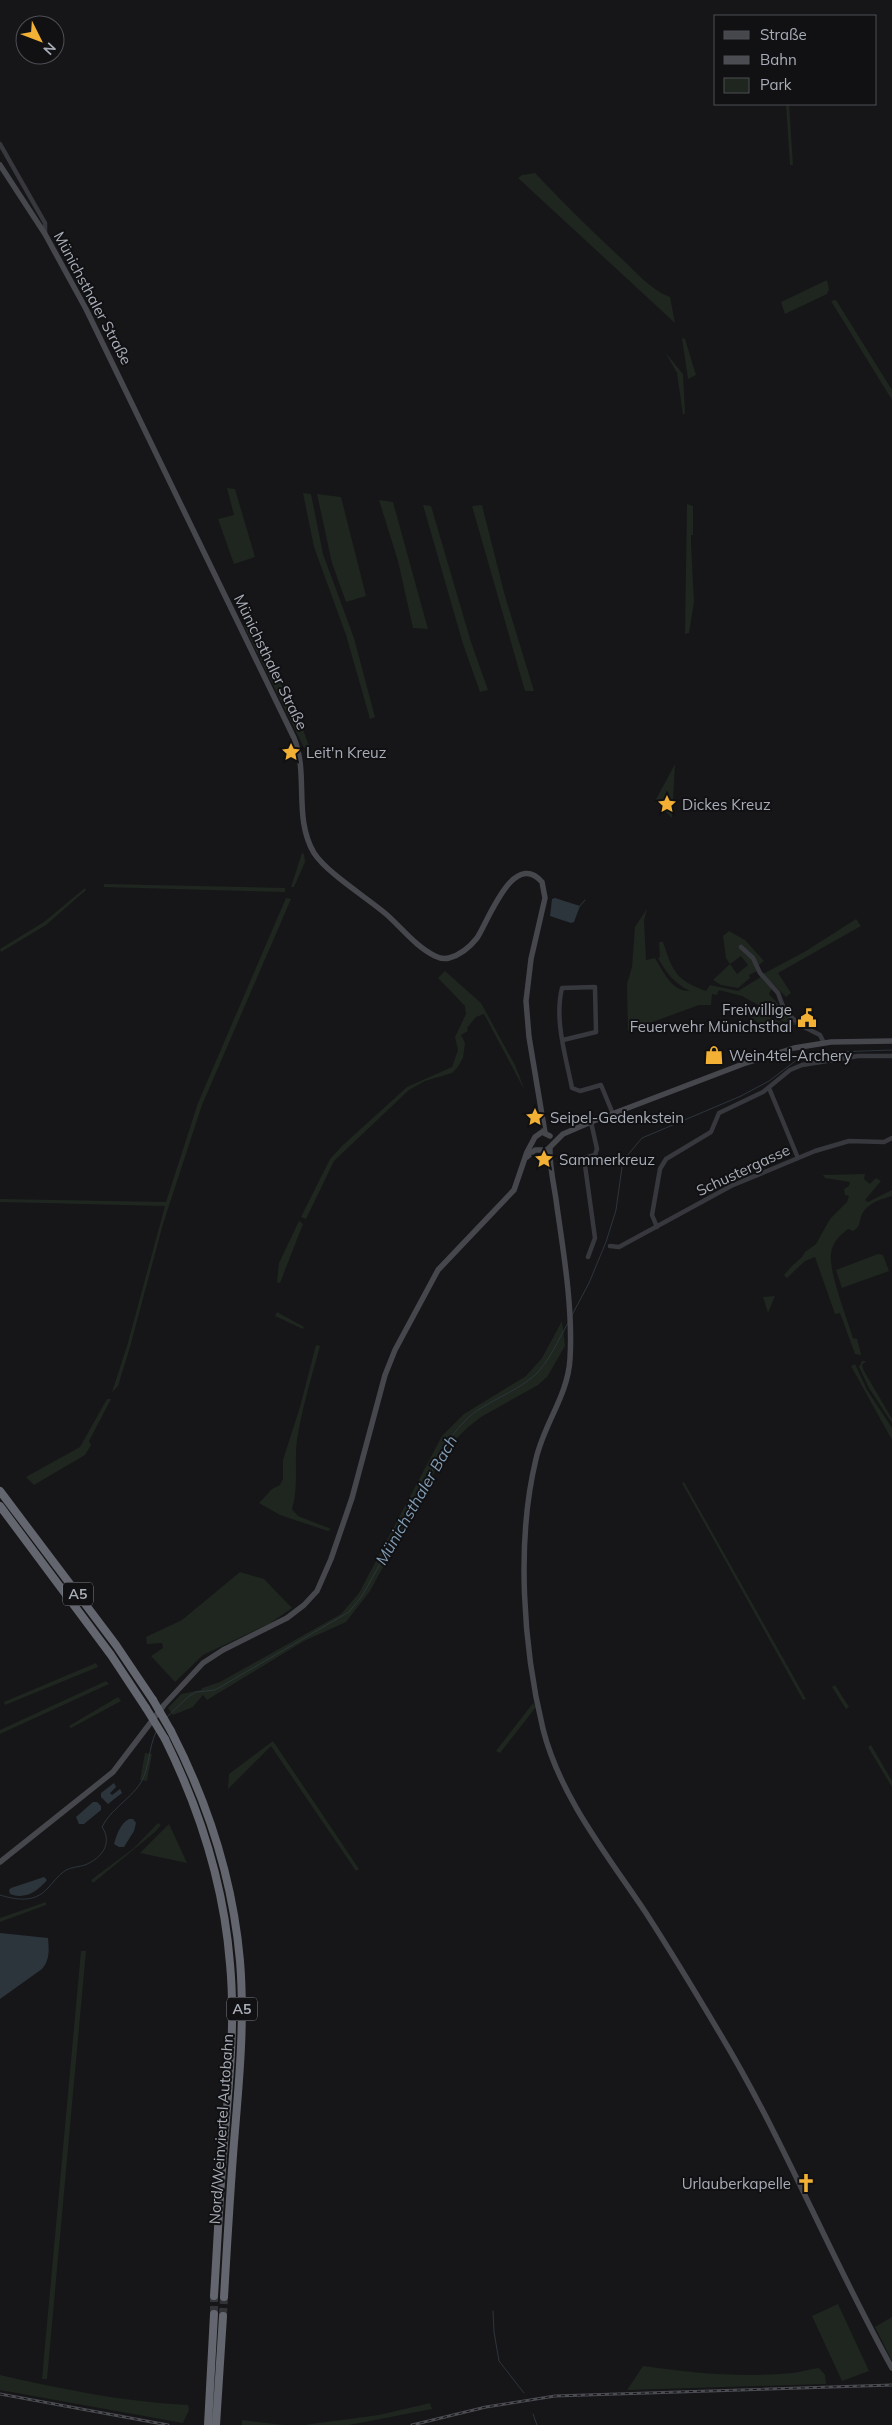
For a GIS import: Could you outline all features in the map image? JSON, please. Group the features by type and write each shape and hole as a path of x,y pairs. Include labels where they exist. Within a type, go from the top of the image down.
{"highway":[{"name":"Nord/Weinviertel Autobahn","path":"0,1490 116,1645 153,1700 171,1731 196,1783 216,1840 231,1902 240,1960 242,2044 224,2297"},
{"name":"Nord/Weinviertel Autobahn","path":"0,1506 105,1647 146,1708 165,1740 185,1782 207,1843 222,1904 230,1962 232,2045 214,2296"},
{"path":"208,2425 214,2314"},
{"path":"216,2425 223,2316"}],"street":[{"path":"0,144 45,222 45,234"},
{"name":"Münichsthaler Straße","path":"0,165 45,234 108,353 218,585 294,738 300,757 304,823 314,853 427,951 443,958 458,955 470,946 477,938 504,889 514,878 524,874 531,875 542,882 545,898 531,959 526,1001 529,1037 542,1118 551,1146 551,1164 570,1326 568,1375 536,1456 526,1539 525,1587 527,1634 548,1744 562,1779 583,1818 683,1972 747,2082 872,2332 892,2368"},
{"path":"741,947 753,958 760,973 778,993 785,1012 802,1026 820,1035 824,1043"},
{"path":"563,1040 596,1032 595,987 562,988 560,1009 563,1040 572,1088 580,1091 601,1085 613,1114"},
{"path":"551,1164 535,1146 535,1137 548,1134 562,1134 743,1064 794,1048 824,1043 892,1040"},
{"path":"657,1227 652,1215 660,1169 666,1159 711,1132 719,1113 769,1088 790,1070 802,1065 858,1056 892,1056"},
{"path":"769,1088 798,1158"},
{"name":"Münichsthaler Straße","path":"0,1862 113,1772 164,1705 203,1664 223,1650 287,1618 304,1605 317,1591 332,1559 352,1498 385,1375 395,1350 438,1270 514,1190 542,1118"},
{"path":"588,1257 595,1238 584,1158 595,1155 597,1149 591,1122"},
{"path":"524,1161 529,1154 551,1146 562,1134"},
{"name":"Schustergasse","path":"610,1246 619,1247 731,1186 833,1144 858,1140 884,1142 892,1138"}],"green space":[{"path":"786,105 789,105 793,165 790,165"},
{"path":"535,173 644,281 670,297 675,323 518,178 522,175"},
{"path":"827,280 829,289 827,294 785,314 781,302"},
{"path":"836,300 892,390 892,400 831,301"},
{"path":"682,338 685,339 696,375 688,379"},
{"path":"665,352 683,374 685,413 683,415 677,373"},
{"path":"227,488 235,489 255,557 234,564 218,519 234,515"},
{"path":"303,493 311,494 323,554 354,638 375,717 370,719 346,635 314,547"},
{"path":"317,494 341,497 366,596 346,602 332,563"},
{"path":"379,500 393,502 428,629 413,628 398,561"},
{"path":"687,504 693,506 693,535 691,535 691,544 694,602 689,633 685,634"},
{"path":"423,505 431,506 471,642 488,690 480,692 463,644"},
{"path":"482,505 505,596 534,691 525,691 472,506"},
{"path":"256,623 284,690 288,688 309,746 304,748 244,626"},
{"path":"675,764 672,818 655,801"},
{"path":"302,853 304,854 305,862 294,887 291,887"},
{"path":"104,884 285,888 285,892 104,887"},
{"path":"85,888 86,890 46,925 1,952 0,949 44,922"},
{"path":"286,898 291,899 202,1105 163,1224 118,1386 112,1392 127,1346 165,1206 0,1202 0,1199 166,1202 198,1103"},
{"path":"647,909 644,920 646,960 655,958 669,980 678,988 690,991 675,981 661,964 658,958 660,957 659,942 663,942 677,974 688,983 706,991 710,985 738,991 761,977 772,988 769,994 797,1025 791,1025 760,1011 762,1007 742,996 719,990 717,995 712,994 711,1005 699,1005 628,1031 627,984 632,967 635,927"},
{"path":"856,919 861,926 778,973 791,993 786,997 763,974 806,951"},
{"path":"729,931 745,940 764,961 756,967 757,971 749,975 750,978 738,988 721,985 713,980 730,964 726,958 723,936","holes":["741,956 748,965 737,974 730,964"]},
{"path":"445,971 481,1003 515,1065 525,1091 484,1014 476,1017 467,1028 468,1031 461,1035 465,1043 463,1058 457,1068 452,1073 425,1081 409,1090 334,1161 306,1219 301,1217 330,1159 342,1146 407,1087 452,1067 458,1050 455,1037 466,1014 465,1006 438,978"},
{"path":"743,1008 775,1019 794,1029 762,1025 741,1012"},
{"path":"865,1174 864,1179 870,1184 876,1178 881,1181 865,1200 868,1202 892,1190 892,1196 870,1205 863,1212 857,1228 853,1231 848,1229 836,1240 831,1254 836,1284 853,1338 857,1339 860,1355 855,1354 840,1313 835,1314 815,1257 805,1261 787,1278 784,1275 805,1252 816,1244 830,1219 847,1202 849,1196 845,1195 844,1189 849,1186 850,1182 825,1178 823,1175"},
{"path":"299,1221 303,1224 280,1283 277,1282 279,1263"},
{"path":"878,1254 883,1255 889,1271 842,1288 836,1270"},
{"path":"775,1296 768,1313 763,1297"},
{"path":"277,1312 304,1327 303,1329 275,1316"},
{"path":"562,1321 565,1346 547,1377 538,1385 481,1417 450,1445 370,1591 346,1622 304,1641 207,1700 203,1695 193,1707 173,1715 168,1708 181,1694 201,1690 220,1682 341,1614 359,1593 442,1436 464,1414 526,1376 542,1358"},
{"path":"316,1345 320,1346 304,1404 297,1440 295,1492 292,1509 298,1516 331,1529 328,1531 280,1515 259,1503 272,1489 280,1485 283,1479 283,1460 300,1407"},
{"path":"862,1361 866,1361 862,1365 864,1371 892,1419 892,1423 869,1388 859,1367"},
{"path":"855,1364 867,1390 892,1428 892,1440 851,1366"},
{"path":"107,1399 111,1399 89,1441 91,1445 85,1455 34,1485 26,1477 80,1447"},
{"path":"684,1482 806,1699 803,1700 682,1483"},
{"path":"240,1572 264,1579 292,1608 269,1624 203,1655 175,1682 151,1656 163,1648 162,1643 147,1644 146,1637 182,1620"},
{"path":"96,1663 98,1667 5,1705 4,1702"},
{"path":"106,1681 109,1684 0,1734 0,1730"},
{"path":"835,1685 849,1707 846,1709 832,1687"},
{"path":"118,1697 121,1701 71,1728 69,1726"},
{"path":"533,1703 536,1707 500,1753 496,1751"},
{"path":"273,1741 359,1869 356,1871 271,1746 228,1789 229,1774"},
{"path":"871,1745 892,1781 892,1787 868,1747"},
{"path":"145,1753 152,1754 147,1781 140,1780"},
{"path":"158,1823 161,1825 155,1832 93,1883 91,1880 134,1848"},
{"path":"169,1824 187,1863 140,1853"},
{"path":"46,1902 46,1905 0,1922 0,1918"},
{"path":"81,1951 86,1951 47,2379 42,2379"},
{"path":"838,2304 869,2371 842,2381 812,2316"},
{"path":"892,2317 892,2361 875,2327"},
{"path":"643,2366 699,2373 736,2375 792,2373 819,2368 825,2375 826,2384 627,2390"},
{"path":"0,2375 93,2394 188,2405 189,2410 183,2423 0,2390"},
{"path":"430,2403 432,2409 349,2425 304,2425 379,2415"},
{"path":"242,2420 284,2425 242,2425"}],"shaded area":[{"path":"555,898 580,906 574,922 571,923 550,916 552,899"},
{"path":"114,1783 116,1787 110,1793 112,1795 120,1789 122,1793 108,1804 101,1797 101,1793"},
{"path":"93,1802 97,1802 101,1806 101,1810 84,1824 79,1824 76,1817"},
{"path":"129,1819 133,1819 136,1823 134,1831 124,1847 119,1847 114,1844 116,1837 121,1826"},
{"path":"44,1877 47,1880 40,1888 31,1893 21,1896 10,1894 9,1890 11,1888"},
{"path":"0,1933 48,1938 49,1950 48,1958 42,1969 0,1999"}],"waterway":[{"path":"579,907 585,900"},
{"name":"Münichsthaler Bach","path":"572,1315 589,1283 606,1242 616,1210 622,1167 626,1157 642,1138 741,1096 769,1081 798,1059 836,1052 892,1050"},
{"name":"Münichsthaler Bach","path":"167,1717 189,1696 196,1692 215,1690 349,1612 362,1596 451,1437 477,1411 516,1389 535,1375 549,1357 568,1323"},
{"name":"Münichsthaler Bach","path":"0,1895 18,1899 36,1897 66,1870 85,1865 101,1854 106,1844 105,1833 102,1827 110,1815 140,1784 146,1772 156,1732"},
{"path":"493,2311 494,2332 499,2361 524,2393"},
{"path":"533,2414 537,2425"}],"tunnel":[{"path":"214,2296 214,2314"},
{"path":"223,2316 224,2297"}],"railway":[{"path":"412,2425 486,2407 555,2396 892,2385"},
{"path":"0,2394 168,2425"}],"place":[{"name":"Leit'n Kreuz","path":"291,752"},
{"name":"Dickes Kreuz","path":"667,804"},
{"name":"Freiwillige Feuerwehr Münichsthal","path":"807,1018"},
{"name":"Wein4tel-Archery","path":"714,1055"},
{"name":"Seipel-Gedenkstein","path":"535,1117"},
{"name":"Sammerkreuz","path":"544,1159"},
{"name":"Urlauberkapelle","path":"806,2183"}]}
